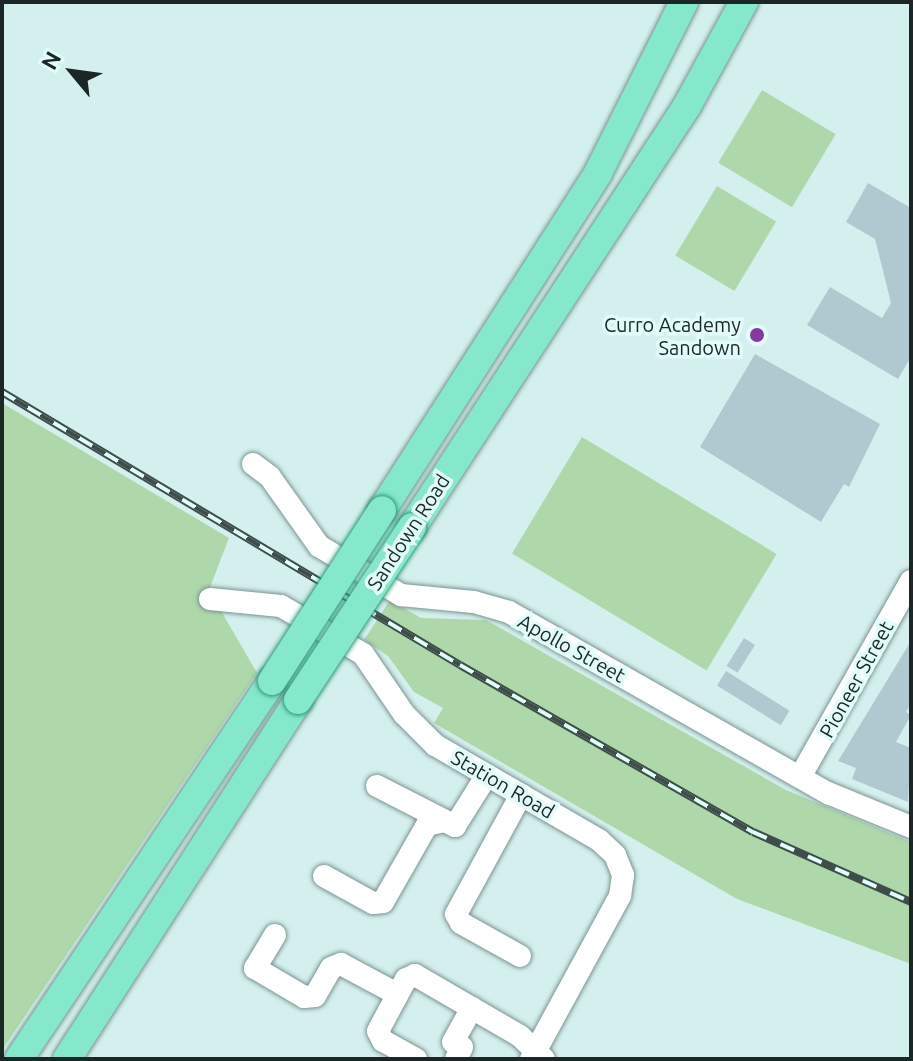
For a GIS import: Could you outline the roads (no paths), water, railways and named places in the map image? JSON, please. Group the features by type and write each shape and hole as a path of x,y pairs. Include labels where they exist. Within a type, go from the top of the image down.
{"main road":[{"name":"Sandown Road","path":"19,1059 272,681 598,173 684,2"},
{"name":"Sandown Road","path":"67,1059 687,106 744,2"}],"street":[{"name":"Apollo Street","path":"253,464 270,477 319,546 401,595 474,602 509,612 800,777 911,827"},
{"name":"Pioneer Street","path":"800,777 911,581"},
{"name":"Station Road","path":"210,599 281,606 363,654 421,734 609,847 623,875 620,896 537,1056"},
{"path":"377,786 452,827 461,823 487,775"},
{"path":"520,956 461,923 456,914 521,795"},
{"path":"324,876 379,903 427,825 440,822"},
{"path":"275,935 255,968 304,997 315,996 331,968 341,964 397,994"},
{"path":"416,1059 379,1035 408,977 419,975 472,1008 537,1056"},
{"path":"456,1059 462,1047 453,1042 472,1008"}],"railway":[{"path":"2,392 460,665 753,832 911,902"}],"place":[{"name":"Curro Academy Sandown","path":"757,335"}]}
